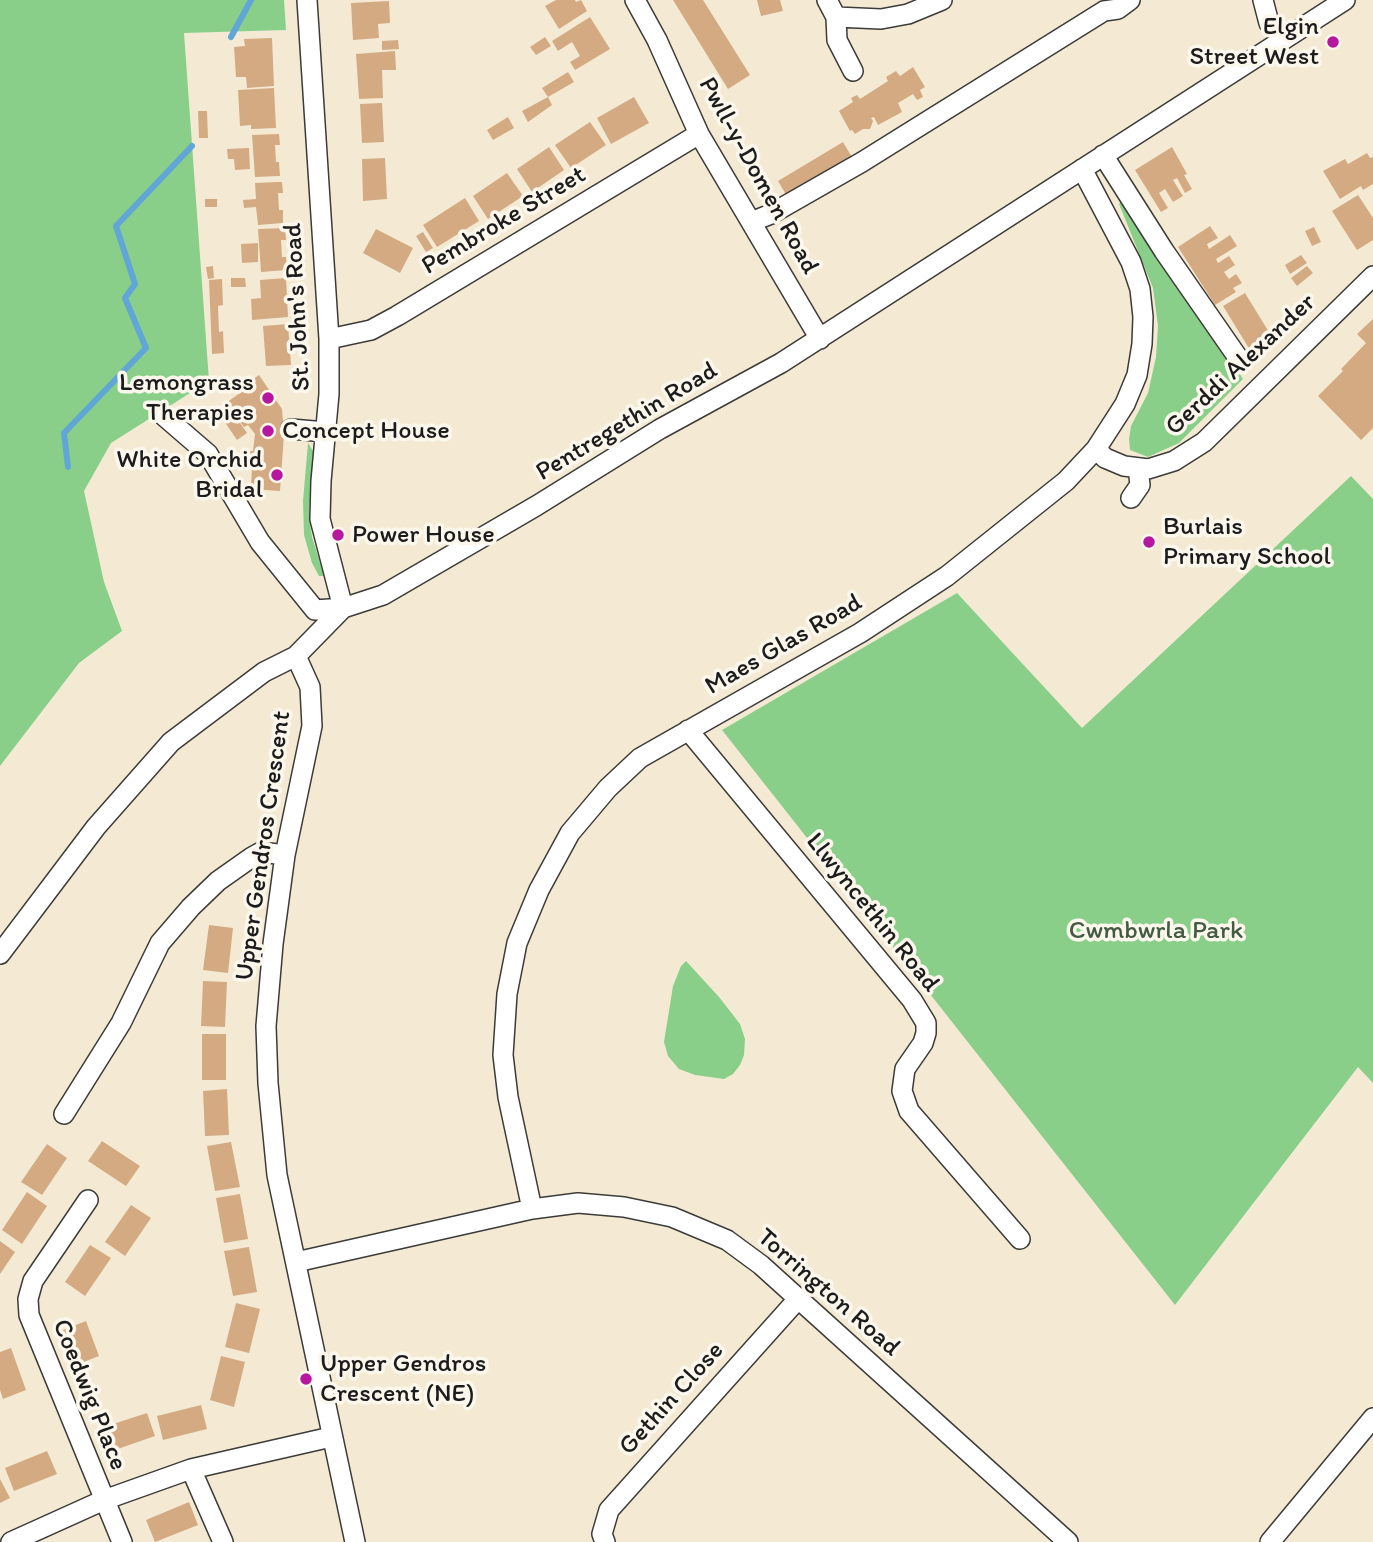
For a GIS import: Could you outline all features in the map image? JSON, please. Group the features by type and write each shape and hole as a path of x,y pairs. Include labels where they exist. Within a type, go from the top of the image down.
{"street":[{"name":"St. John's Road","path":"307,0 329,339 330,394 320,519 344,608"},
{"name":"Pwll-y-Domen Road","path":"635,0 657,40 699,134 820,339"},
{"path":"853,71 837,40 831,9 881,19 908,14 942,0"},
{"path":"751,222 771,214 862,162 1104,11 1118,9 1130,0"},
{"path":"1264,0 1269,23 1284,38"},
{"name":"Pentregethin Road","path":"0,954 96,827 171,742 264,672 296,656 344,608 383,595 536,506 660,429 781,363 1345,0"},
{"name":"Pembroke Street","path":"329,339 371,330 397,316 699,134"},
{"path":"1103,155 1164,251 1241,362"},
{"name":"Maes Glas Road","path":"531,1209 508,1097 503,1055 507,994 517,943 539,890 570,833 608,788 640,758 860,633 947,576 1066,481 1096,449 1125,404 1137,375 1143,317 1140,289 1131,262 1082,169"},
{"name":"Gerddi Alexander","path":"1096,449 1105,458 1124,466 1148,469 1174,461 1203,442 1373,276"},
{"path":"164,416 208,454 260,542 315,610 344,608"},
{"path":"292,429 326,432"},
{"path":"1131,498 1140,485 1138,468"},
{"name":"Upper Gendros Crescent","path":"296,656 310,687 312,726 285,855 273,944 267,1026 267,1071 277,1175 355,1542"},
{"name":"Llwyncethin Road","path":"688,730 912,1000 926,1023 926,1033 923,1043 905,1069 902,1091 909,1111 1020,1239"},
{"path":"64,1114 121,1023 160,943 218,881 252,857 261,852 285,855"},
{"name":"Coedwig Place","path":"88,1200 33,1281 28,1299 29,1315 104,1500"},
{"name":"Torrington Road","path":"296,1262 531,1209 578,1203 624,1207 672,1217 727,1240 761,1265 1068,1542"},
{"name":"Gethin Close","path":"605,1542 601,1534 608,1510 798,1299"},
{"path":"1270,1542 1373,1418"},
{"path":"12,1542 104,1500 191,1469 331,1437"},
{"path":"191,1469 223,1542"},
{"path":"104,1500 122,1542"}],"green space":[{"path":"0,0 284,0 286,30 184,33 209,381 111,443 84,491 104,582 122,631 79,663 0,766"},
{"path":"1124,198 1243,379 1179,443 1148,457 1130,450 1129,439 1131,426 1148,393 1156,357 1158,326 1153,288 1119,204"},
{"path":"308,443 313,451 309,517 324,576 319,576 312,563 304,535 303,501"},
{"name":"Cwmbwrla Park","path":"1351,476 1373,499 1373,1083 1358,1067 1175,1305 722,730 957,593 1082,728"},
{"path":"686,961 740,1024 745,1039 740,1065 733,1074 724,1079 695,1075 679,1069 668,1056 664,1042 673,986 681,966"}],"building":[{"path":"556,0 581,0 587,11 559,29 545,6"},
{"path":"673,0 703,0 750,75 728,89"},
{"path":"757,0 780,0 783,11 761,16"},
{"path":"389,1 390,23 378,24 379,38 353,40 351,3"},
{"path":"590,17 610,49 575,70 570,62 580,56 572,42 558,51 552,41"},
{"path":"545,37 551,46 536,55 530,47"},
{"path":"272,38 274,86 247,88 246,77 236,77 234,47 245,46 244,39"},
{"path":"398,40 399,49 382,50 382,41"},
{"path":"395,51 396,70 382,70 383,98 359,99 356,54"},
{"path":"913,67 925,87 920,90 923,97 917,100 913,94 898,103 902,112 878,125 874,117 871,118 873,121 870,129 863,129 855,134 850,131 839,111 853,102 851,98 857,95 860,99 888,81 886,77 896,71 900,76"},
{"path":"568,72 574,82 548,97 542,88"},
{"path":"274,88 276,128 251,129 251,125 240,126 238,90"},
{"path":"548,97 552,105 528,122 522,111"},
{"path":"634,97 649,123 611,144 597,118"},
{"path":"382,103 384,142 362,143 360,104"},
{"path":"198,111 207,111 208,138 199,138"},
{"path":"508,117 514,128 493,140 487,130"},
{"path":"590,122 606,145 571,168 555,145"},
{"path":"279,134 280,145 275,145 280,176 255,177 252,135"},
{"path":"843,142 853,159 788,198 778,181"},
{"path":"549,147 564,170 532,192 517,169"},
{"path":"1172,147 1192,189 1185,193 1177,178 1173,180 1183,196 1173,202 1165,189 1159,193 1168,208 1161,212 1135,170"},
{"path":"249,148 250,169 235,170 234,159 228,159 227,149"},
{"path":"1367,153 1370,158 1373,157 1373,184 1363,190 1361,186 1340,199 1323,171 1345,159 1348,164"},
{"path":"385,158 387,199 363,201 362,159"},
{"path":"507,173 523,196 488,219 473,196"},
{"path":"282,182 283,193 278,193 279,210 283,210 283,223 258,225 256,207 244,208 243,200 256,199 255,183"},
{"path":"1358,195 1373,218 1373,240 1357,250 1332,211"},
{"path":"465,198 479,221 437,247 423,225"},
{"path":"205,199 217,199 217,207 205,207"},
{"path":"1210,226 1218,238 1207,244 1209,249 1230,235 1237,246 1216,259 1218,263 1229,256 1235,265 1224,272 1229,279 1236,274 1242,283 1233,288 1236,292 1215,305 1178,247"},
{"path":"1314,227 1321,242 1312,246 1305,231"},
{"path":"285,228 286,240 281,240 282,257 286,257 287,270 261,272 258,229"},
{"path":"376,229 413,248 400,273 363,253"},
{"path":"423,232 433,248 426,252 416,236"},
{"path":"258,243 258,262 242,263 241,244"},
{"path":"1301,255 1307,263 1290,274 1285,265"},
{"path":"213,266 214,278 208,279 206,267"},
{"path":"1307,266 1313,273 1297,286 1291,278"},
{"path":"231,278 245,278 246,287 231,287"},
{"path":"286,278 288,317 252,320 251,299 261,298 260,280"},
{"path":"222,279 223,305 218,306 219,332 223,331 224,353 212,354 209,280"},
{"path":"1245,293 1272,337 1250,350 1223,306"},
{"path":"1373,319 1373,428 1361,440 1318,396 1366,343 1357,334"},
{"path":"288,324 291,365 266,366 263,326"},
{"name":"Concept House","path":"259,375 282,409 284,434 280,491 251,489 252,466 245,466 246,451 253,451 255,434 248,425 244,427 226,403"},
{"path":"234,414 247,433 237,440 224,421"},
{"path":"209,925 233,928 228,973 203,970"},
{"path":"203,981 227,982 225,1027 201,1026"},
{"path":"202,1034 226,1034 226,1080 202,1080"},
{"path":"227,1089 229,1135 205,1136 203,1091"},
{"path":"102,1141 140,1166 126,1186 88,1161"},
{"path":"231,1142 240,1187 215,1191 207,1146"},
{"path":"47,1144 67,1158 42,1195 21,1182"},
{"path":"27,1192 47,1206 22,1244 2,1230"},
{"path":"240,1194 248,1239 224,1243 216,1198"},
{"path":"131,1205 151,1218 125,1256 105,1242"},
{"path":"0,1241 15,1252 0,1274"},
{"path":"90,1245 111,1258 85,1296 65,1282"},
{"path":"249,1247 257,1292 233,1296 224,1251"},
{"path":"236,1303 260,1309 249,1353 225,1347"},
{"path":"86,1321 99,1356 76,1365 63,1330"},
{"path":"11,1348 26,1390 3,1399 0,1390 0,1352"},
{"path":"221,1356 245,1362 234,1407 210,1400"},
{"path":"201,1405 207,1429 163,1440 157,1416"},
{"path":"147,1413 155,1436 112,1451 104,1427"},
{"path":"47,1451 57,1474 14,1491 5,1468"},
{"path":"0,1479 10,1498 0,1503"},
{"path":"189,1502 198,1525 155,1542 146,1520"}],"waterway":[{"path":"231,37 251,0"},
{"path":"68,467 64,433 146,348 125,298 135,284 116,226 192,146"}],"place":[{"name":"Elgin Street West","path":"1333,42"},
{"name":"Lemongrass Therapies","path":"268,398"},
{"name":"Concept House","path":"268,431"},
{"name":"White Orchid Bridal","path":"277,475"},
{"name":"Power House","path":"338,535"},
{"name":"Burlais Primary School","path":"1149,542"},
{"name":"Upper Gendros Crescent (NE)","path":"306,1379"}]}
